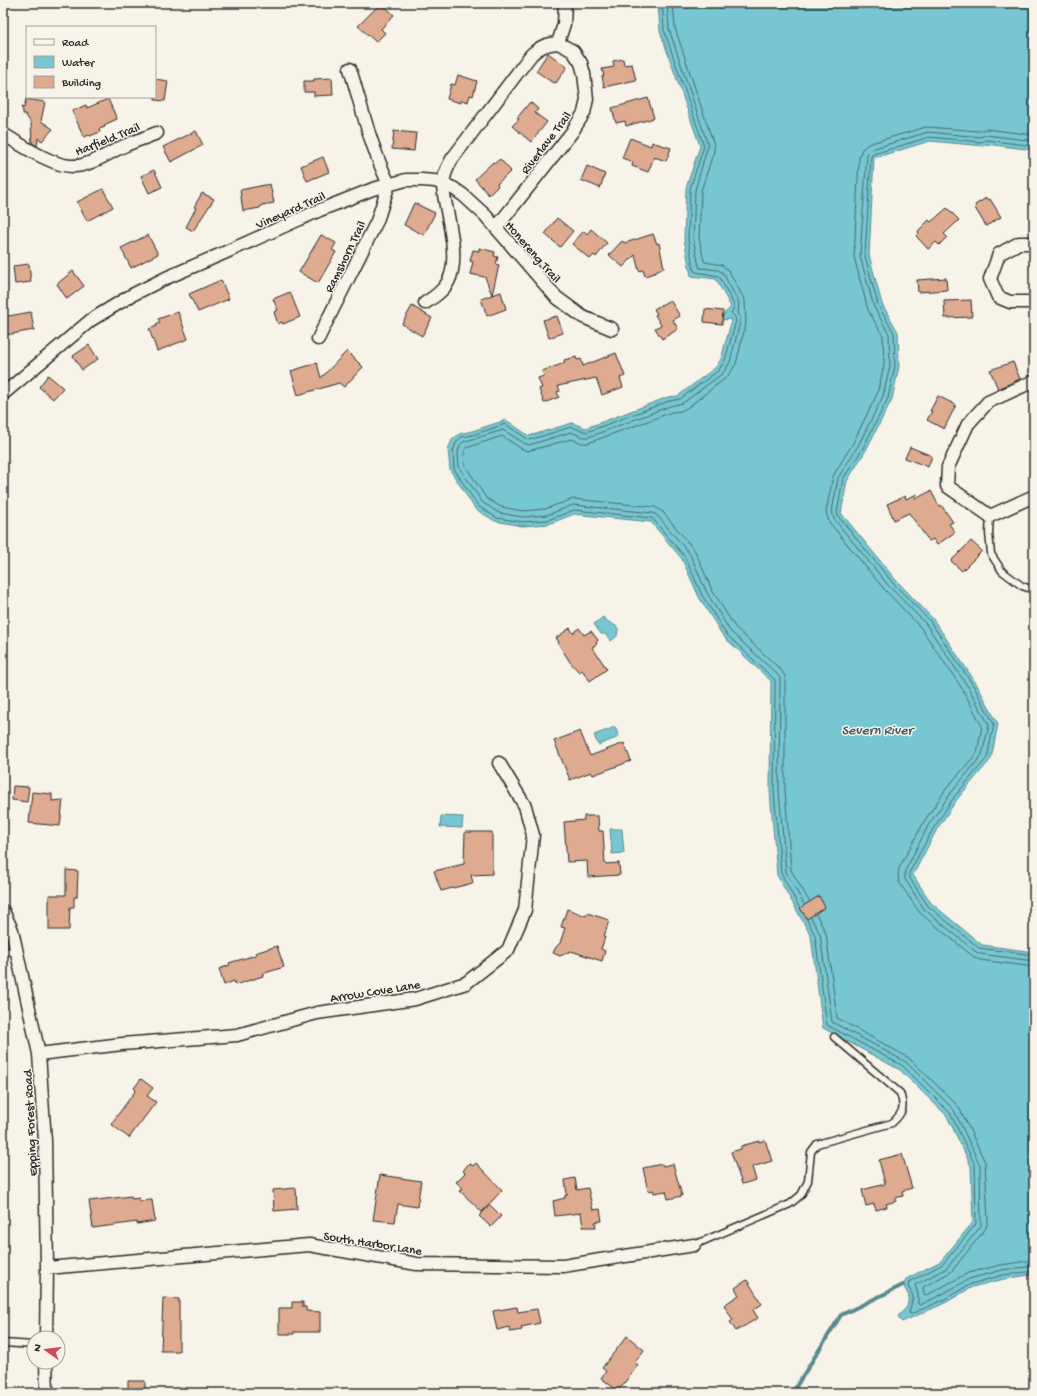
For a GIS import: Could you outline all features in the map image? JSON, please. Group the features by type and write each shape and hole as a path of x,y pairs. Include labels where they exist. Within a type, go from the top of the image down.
{"street":[{"path":"425,303 436,296 451,276 453,249 442,183 446,171 452,159 531,55 543,46 558,43 564,24 565,3"},
{"name":"Riverlave Trail","path":"496,228 568,137 584,113 587,99 581,63 573,52 558,43"},
{"path":"350,69 373,147 389,184"},
{"name":"Harfield Trail","path":"3,134 48,159 59,164 71,166 83,165 126,145 157,133"},
{"name":"Vineyard Trail","path":"3,394 91,320 132,295 166,278 320,210 373,189 406,180 422,180 442,183"},
{"name":"Honereng Trail","path":"442,183 453,188 485,214 556,297 583,317 612,329"},
{"name":"Ramshorn Trail","path":"318,339 377,221 389,184"},
{"path":"1034,243 1019,243 999,254 990,279 998,297 1010,302 1034,302"},
{"path":"1034,381 988,402 968,424 948,467 947,486 990,516 1034,496"},
{"name":"Arrow Cove Lane","path":"39,1054 122,1044 237,1035 317,1013 415,999 466,982 508,950 525,910 533,836 525,806 499,764"},
{"name":"Epping Forest Road","path":"3,910 12,930 39,1054 45,1141 47,1268 46,1330"},
{"name":"South Harbor Lane","path":"47,1268 309,1245 417,1264 563,1266 694,1245"},
{"path":"46,1370 47,1393"}],"lane":[{"path":"990,516 989,533 991,554 1002,571 1022,586 1034,590"},
{"path":"3,951 17,952"},
{"path":"694,1245 790,1204 801,1195 808,1181 811,1152 817,1144 892,1123 900,1115 904,1103 900,1093 834,1037"},
{"path":"3,1343 26,1344"}],"water":[{"name":"Severn River","path":"658,3 1034,3 1034,150 985,144 984,146 930,141 874,158 869,255 882,304 898,332 899,366 892,399 866,450 847,481 841,513 895,579 933,619 976,683 998,724 991,759 958,798 937,829 913,875 931,903 982,945 1034,952 1034,1274 1004,1279 972,1287 945,1303 902,1322 898,1316 907,1307 909,1296 903,1285 906,1279 941,1261 973,1222 971,1166 947,1116 900,1070 823,1028 811,936 777,875 770,791 771,681 723,636 699,597 682,559 651,522 574,514 549,524 522,526 495,521 475,509 450,470 448,450 452,440 459,434 506,420 529,436 572,423 586,428 668,397 678,396 716,367 721,359 732,319 722,320 723,315 731,307 716,279 691,276 684,239 686,188 700,146 660,31"},
{"path":"603,617 618,628 617,636 611,641 605,634 601,634 594,624"},
{"path":"615,727 619,737 598,745 594,735"},
{"path":"441,816 463,817 462,828 440,827"},
{"path":"610,829 622,829 624,853 612,854"}],"building":[{"path":"381,3 394,15 381,29 385,33 376,42 358,26"},
{"path":"548,53 567,67 556,83 553,83 536,71"},
{"path":"623,59 624,65 632,64 636,80 604,87 602,76 604,76 602,69 614,67 613,61"},
{"path":"458,75 477,81 473,96 470,95 468,102 462,100 461,103 447,99 451,84 455,85"},
{"path":"332,78 333,95 314,96 314,92 304,92 304,81"},
{"path":"156,79 168,81 165,101 155,100"},
{"path":"648,98 654,118 626,126 625,121 616,123 612,108"},
{"path":"26,99 45,102 41,121 53,129 42,141 38,138 37,146 32,143 31,123 25,114 23,114 21,107 24,108"},
{"path":"108,99 117,119 104,125 105,127 99,129 100,132 84,137 72,111 86,105 87,108"},
{"path":"530,102 538,109 535,113 547,122 531,142 512,126 519,119 517,118"},
{"path":"196,131 203,145 171,162 163,147"},
{"path":"394,131 416,133 414,151 392,149"},
{"path":"630,138 651,146 652,142 671,148 666,161 654,157 648,172 632,166 633,162 622,158"},
{"path":"323,157 329,172 307,181 301,166"},
{"path":"500,159 511,171 497,184 498,186 489,195 475,179 493,162 495,163"},
{"path":"587,166 605,174 600,188 581,180"},
{"path":"154,170 162,187 149,193 141,176"},
{"path":"270,184 274,203 262,205 260,208 243,211 240,190"},
{"path":"103,189 113,207 87,221 77,202"},
{"path":"202,193 214,199 193,231 186,227 196,208 194,207"},
{"path":"986,198 988,200 990,199 1001,217 986,226 975,208 975,205"},
{"path":"414,203 435,213 424,235 404,225"},
{"path":"947,208 959,220 944,234 947,237 939,245 936,242 928,249 916,236 919,233 918,231 929,220 931,222"},
{"path":"557,218 573,231 560,247 545,234"},
{"path":"591,229 607,243 596,257 594,255 590,259 572,244 584,231 587,234"},
{"path":"653,234 657,244 659,243 664,268 657,270 657,272 645,276 643,270 639,271 635,255 623,267 609,255 622,241 625,243"},
{"path":"148,235 158,254 131,268 121,248"},
{"path":"321,235 336,243 332,250 336,252 318,283 299,272"},
{"path":"479,248 495,252 494,256 498,257 496,264 499,265 492,295 485,277 470,274 473,262 470,261 473,250 479,251"},
{"path":"29,264 31,282 15,284 13,266"},
{"path":"73,271 84,286 67,299 57,284"},
{"path":"946,278 947,290 918,292 917,280"},
{"path":"221,280 229,299 198,312 189,294"},
{"path":"290,292 300,317 283,324 282,322 278,324 274,312 278,310 273,299"},
{"path":"501,292 506,309 487,316 481,299"},
{"path":"670,300 680,316 673,320 678,329 662,339 655,328 661,325 655,315 657,314 654,309"},
{"path":"971,300 972,317 945,318 944,301"},
{"path":"412,306 432,318 422,336 402,324"},
{"path":"705,309 723,311 722,324 704,322"},
{"path":"31,312 34,330 6,335 3,317"},
{"path":"178,312 188,339 157,351 149,329 157,326 156,324 160,322 158,319"},
{"path":"557,316 563,333 549,338 543,320"},
{"path":"89,345 98,359 82,370 73,356"},
{"path":"347,351 363,367 344,387 339,383 298,395 291,371 317,363 321,378"},
{"path":"616,353 625,376 620,378 623,387 602,395 596,378 558,386 560,391 557,392 559,397 544,403 539,389 542,388 538,378 544,376 542,371 565,363 564,360 576,357 577,360 581,359 583,366"},
{"path":"1013,362 1020,379 998,389 990,370"},
{"path":"48,375 63,388 53,399 39,387"},
{"path":"938,396 956,405 944,429 927,420"},
{"path":"910,447 932,456 928,467 905,458"},
{"path":"931,491 939,506 941,505 953,522 949,524 955,532 937,545 933,539 929,541 909,513 894,520 887,504 905,496 906,499 917,494 915,499"},
{"path":"971,541 982,551 962,571 951,561"},
{"path":"570,628 573,633 579,628 584,635 591,631 598,640 596,643 597,644 592,647 607,669 590,681 582,670 579,672 570,662 556,638"},
{"path":"580,731 590,756 624,743 631,761 593,775 591,772 570,780 554,741"},
{"path":"13,786 29,787 27,802 12,800"},
{"path":"32,792 52,794 52,801 63,800 60,826 29,823"},
{"path":"584,816 598,816 599,831 603,831 605,864 619,863 620,875 588,877 587,861 567,862 564,822 584,820"},
{"path":"465,832 492,832 492,874 471,875 473,883 441,891 434,871 464,864"},
{"path":"66,870 78,871 77,897 74,897 74,907 70,907 69,930 49,930 49,895 66,895"},
{"path":"819,896 825,907 807,919 800,908"},
{"path":"567,909 586,916 587,913 609,920 601,949 605,951 602,961 571,951 560,956 553,953 560,943 565,928 561,927"},
{"path":"277,946 284,967 262,974 263,976 235,985 234,981 224,985 219,969 230,965 229,963 256,955 255,953"},
{"path":"141,1079 153,1088 147,1096 156,1102 129,1138 111,1124 136,1090 134,1088"},
{"path":"765,1140 772,1161 752,1167 756,1180 742,1184 731,1152 741,1149 741,1146"},
{"path":"902,1154 912,1188 902,1191 903,1196 895,1198 896,1201 886,1204 887,1207 876,1210 874,1204 866,1206 862,1190 885,1184 879,1160"},
{"path":"469,1163 473,1166 476,1163 502,1190 482,1212 460,1191 463,1188 456,1182 465,1173 463,1171"},
{"path":"662,1164 663,1166 673,1164 682,1196 668,1199 666,1191 654,1193 653,1190 648,1191 643,1168"},
{"path":"380,1175 421,1181 417,1207 398,1204 395,1222 373,1220"},
{"path":"575,1178 577,1190 588,1188 593,1210 600,1209 602,1221 595,1222 596,1227 583,1227 581,1213 555,1216 553,1201 565,1198 565,1195 567,1195 565,1180"},
{"path":"296,1188 297,1209 274,1211 273,1190"},
{"path":"131,1196 132,1199 139,1198 139,1201 152,1200 155,1221 93,1228 89,1201"},
{"path":"490,1205 501,1216 491,1227 479,1216"},
{"path":"747,1280 762,1304 753,1310 758,1318 736,1331 730,1322 733,1320 724,1305 739,1295 735,1288"},
{"path":"163,1298 179,1299 179,1351 161,1351"},
{"path":"292,1302 303,1302 303,1307 306,1307 306,1311 320,1312 320,1332 294,1332 294,1334 279,1334 279,1308 292,1308"},
{"path":"517,1307 518,1312 537,1309 540,1323 521,1327 522,1330 510,1332 509,1327 497,1330 493,1311"},
{"path":"627,1336 644,1350 635,1362 638,1365 618,1391 601,1378 606,1371 602,1368"},
{"path":"128,1381 145,1381 145,1393 128,1393"}],"waterway":[{"path":"792,1393 841,1315 903,1285"}]}
